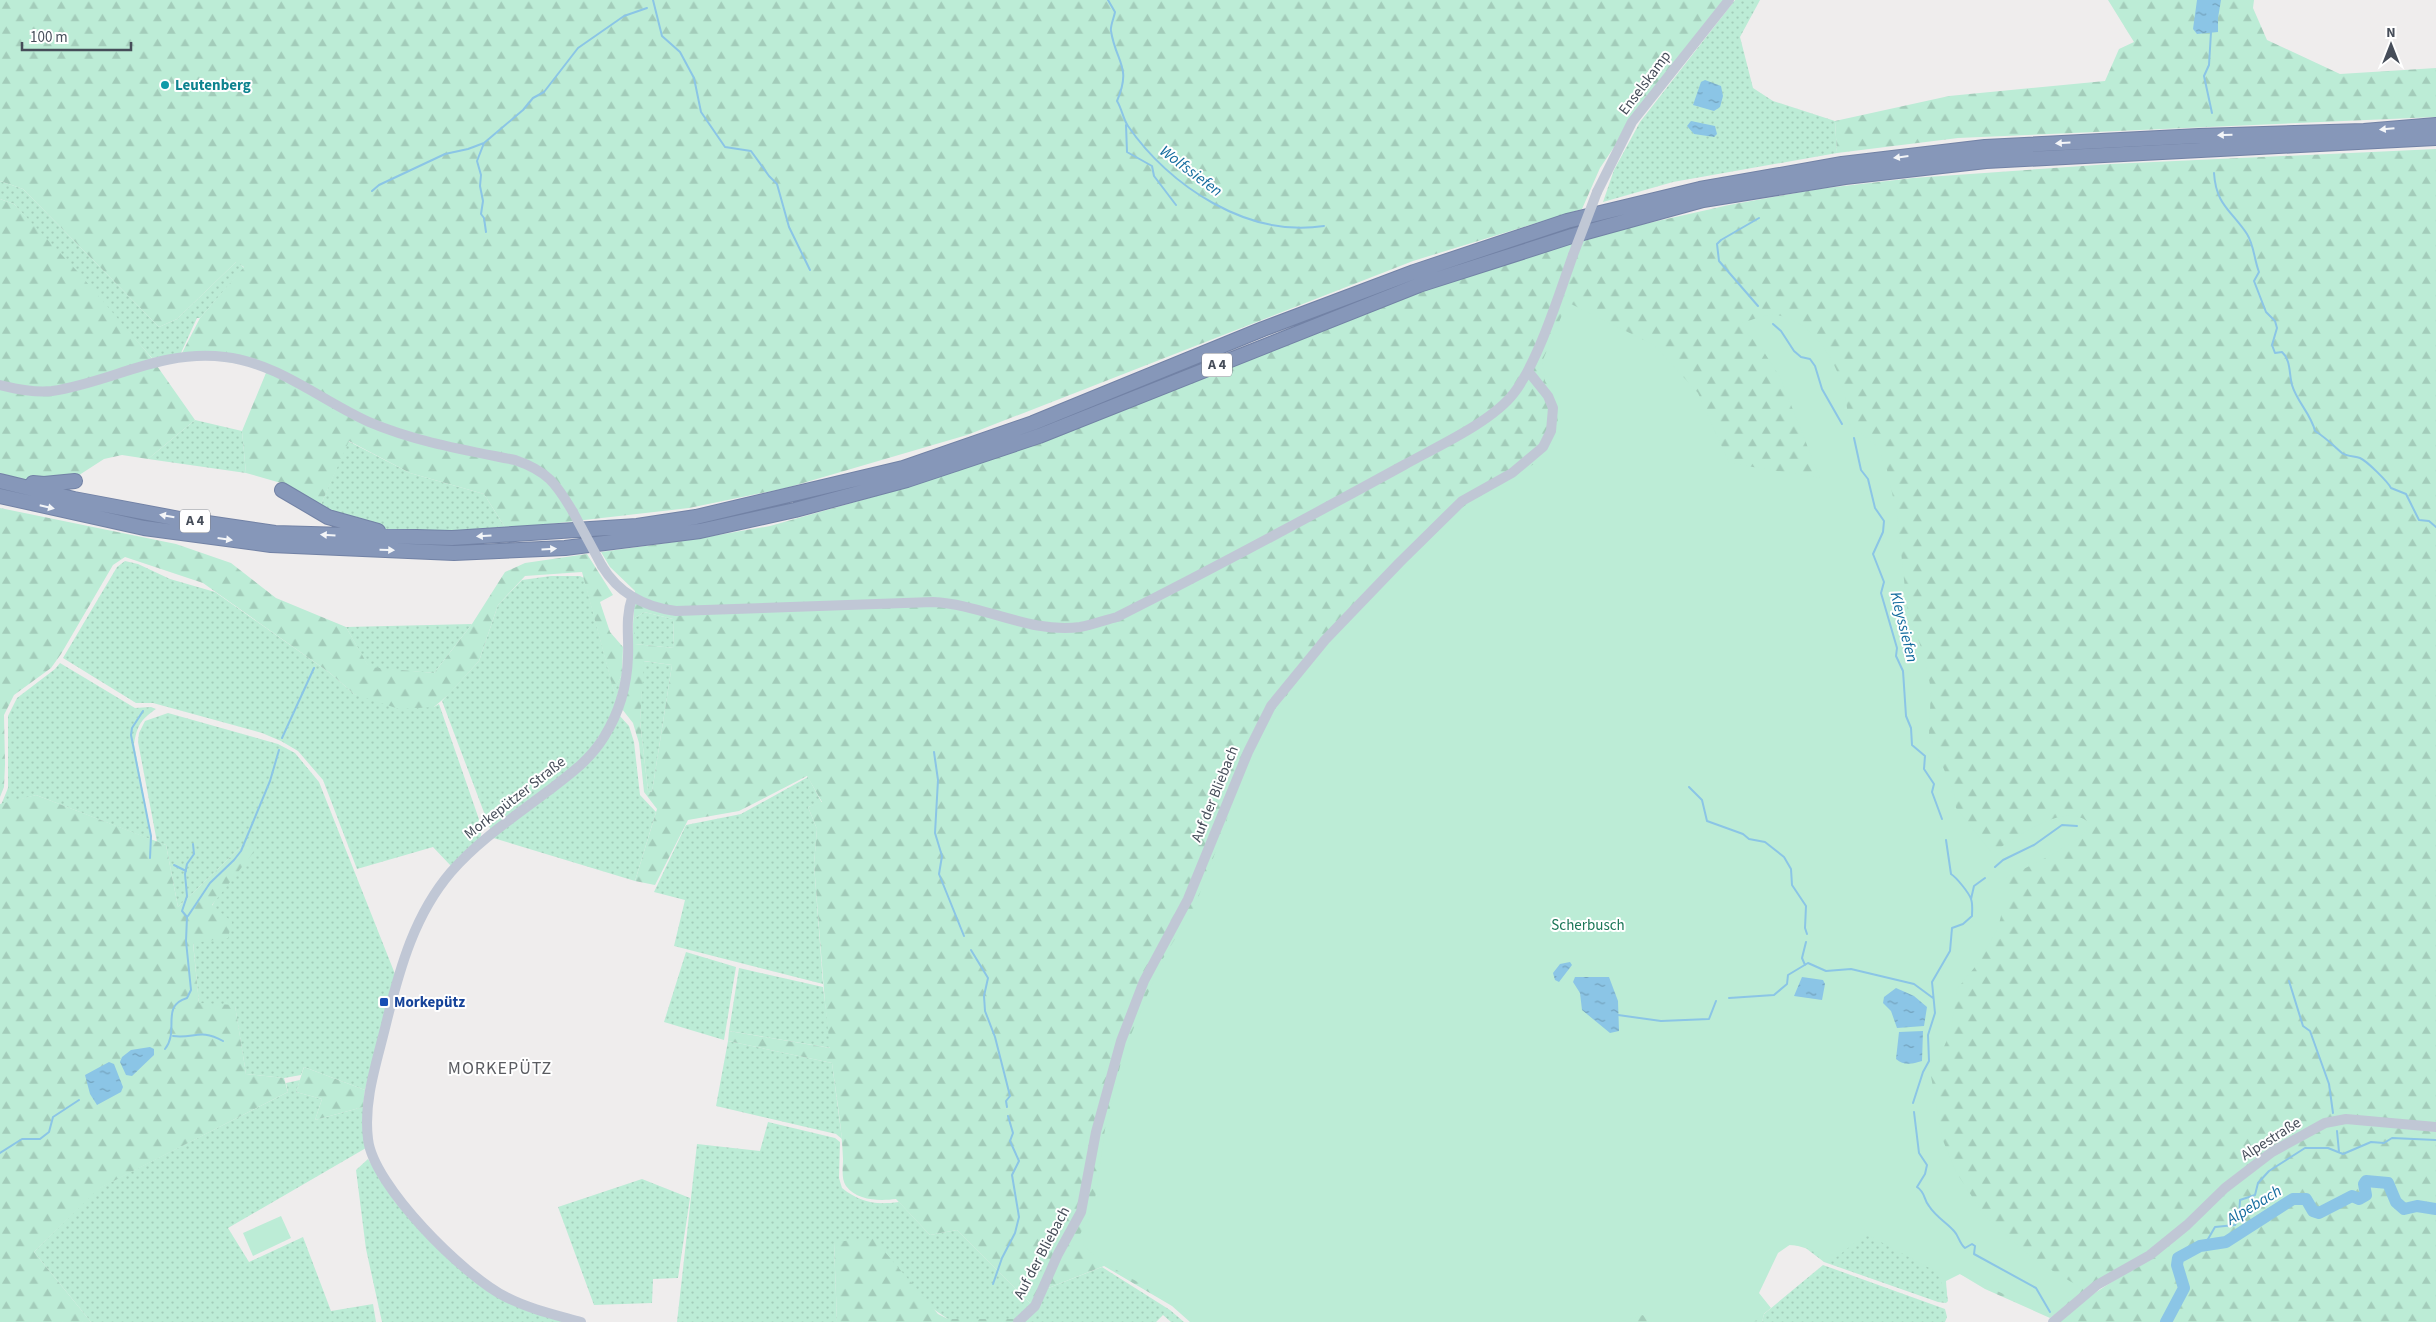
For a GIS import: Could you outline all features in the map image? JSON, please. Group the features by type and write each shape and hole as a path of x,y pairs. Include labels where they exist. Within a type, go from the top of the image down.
{"highway":[{"name":"A 4","path":"0,481 74,499 180,519 276,532 394,538 452,538 637,526 696,517 903,468 1033,423 1263,330 1414,272 1567,221 1700,188 1842,164 1985,147 2199,136 2364,131 2436,125"},
{"name":"A 4","path":"0,496 144,528 271,545 454,553 566,548 700,531 795,510 926,473 1039,436 1419,285 1572,236 1703,200 1845,178 1986,161 2436,138"},
{"path":"0,475 44,484 74,481"},
{"path":"282,490 328,517 389,533 394,538"}],"main road":[{"name":"Enselskamp","path":"0,386 32,391 51,391 80,385 150,362 206,356 226,357 258,366 290,380 368,421 408,437 515,460 543,472 559,488 602,566 615,585 632,598 654,607 689,612 933,602 960,605 1039,625 1079,627 1117,617 1168,591 1455,436 1504,404 1514,393 1528,371 1596,192 1632,122 1729,0"},
{"name":"Auf der Bliebach","path":"1018,1322 1035,1306 1058,1254 1082,1212 1096,1132 1121,1041 1144,981 1188,899 1241,768 1271,706 1325,640 1462,501 1512,473 1543,447 1551,431 1553,408 1548,396 1528,371"},
{"name":"Morkepützer Straße","path":"581,1322 506,1297 477,1278 426,1230 386,1182 371,1154 368,1141 368,1114 371,1087 397,980 406,951 418,923 442,884 480,842 584,763 604,738 618,710 625,684 628,656 628,611 632,598"},
{"name":"Alpestraße","path":"2053,1322 2097,1284 2150,1255 2187,1225 2225,1188 2272,1152 2325,1123 2346,1119 2436,1127"}],"green space":[{"path":"0,0 1725,0 1631,122 1600,168 1582,209 1413,261 967,435 786,488 689,508 506,529 484,494 410,473 349,441 319,509 281,483 246,473 242,431 268,368 181,355 200,318 244,267 236,262 177,319 159,327 23,189 0,181"},
{"path":"1735,0 1760,0 1740,37 1753,88 1773,101 1835,121 1837,153 1673,182 1603,202 1614,170 1640,122"},
{"path":"2108,0 2254,0 2253,8 2267,40 2340,74 2436,68 2436,117 1958,138 1837,153 1835,121 1949,96 2105,81 2119,49 2134,42"},
{"path":"2436,149 2436,1124 2346,1116 2271,1148 2149,1253 2096,1283 2050,1318 1985,1289 1960,1274 1862,1227 1751,1227 1756,1297 1764,1314 1762,1322 1190,1322 1172,1306 1104,1266 1046,1289 1031,1304 957,1230 930,1235 896,1199 869,1199 856,1195 846,1186 843,1176 841,1135 832,1063 728,1041 729,1031 830,1048 814,864 817,829 808,807 822,802 807,776 739,811 688,820 655,885 635,881 657,809 644,792 639,743 633,723 622,709 632,640 635,591 610,567 601,552 689,540 770,526 908,487 1042,441 1420,290 1573,240 1729,205 1818,189 1913,178 2111,164","holes":["644,612 673,619 674,648 635,644 635,618","644,661 672,665 652,792 648,791 640,721"]},
{"path":"0,181 23,189 159,327 177,319 237,261 244,268 200,318 197,318 180,355 152,358 14,204 0,199"},
{"path":"0,199 14,204 77,271 150,356 195,420 148,459 122,455 104,459 73,479 34,483 0,473"},
{"name":"Scherbusch","path":"1571,304 1654,345 1698,393 1729,463 1820,478 1780,377 1762,349 1739,323 1767,315 1777,315 1793,320 1807,329 1820,342 1838,373 1844,390 1848,423 1877,446 1887,470 1897,515 1907,607 1924,656 1931,689 1929,734 1954,793 1956,808 1992,853 2026,831 2054,818 2080,817 2090,824 2086,831 2066,846 2005,878 2005,900 1998,928 1979,962 1957,989 1951,1031 1931,1076 1942,1138 1956,1172 1984,1215 2033,1259 2078,1286 2049,1315 1960,1274 1946,1281 1947,1295 1937,1273 1866,1234 1829,1263 1812,1250 1791,1244 1778,1253 1759,1293 1771,1308 1754,1322 1649,1322 1643,1315 1619,1322 1195,1322 1168,1299 1102,1261 1088,1250 1078,1238 1092,1212 1105,1129 1123,1054 1161,962 1195,906 1226,824 1232,797 1262,732 1296,682 1354,614 1461,508 1534,464 1553,442 1558,424 1557,413 1551,391 1545,381 1542,362 1565,308"},
{"path":"195,420 242,431 246,473 148,459"},
{"path":"348,441 410,473 484,494 506,529 450,531 381,529 319,509"},
{"path":"0,508 176,544 231,563 276,598 346,627 369,667 434,673 472,624 505,572 525,563 587,554 613,595 600,602 610,632 623,647 622,674 614,692 582,572 525,576 498,605 479,661 448,695 434,707 399,709 354,694 330,673 203,583 125,557 113,565 51,668 14,695 4,715 4,787 0,797"},
{"path":"125,561 138,564 170,579 215,592 330,673 354,694 434,707 439,704 482,828 480,841 451,866 433,847 357,869 323,780 298,751 262,733 153,703 136,703 63,658 117,567"},
{"path":"551,576 580,576 584,578 614,691 622,674 619,690 609,721 593,749 551,788 491,831 442,701 479,661 498,605 522,580"},
{"path":"644,612 673,619 674,648 635,644 635,618"},
{"path":"472,624 434,673 369,668 346,627"},
{"path":"643,661 672,665 652,792 648,791 640,721"},
{"path":"60,663 135,708 151,707 156,709 140,724 134,744 152,840 36,795 1,805 8,788 8,716 17,698"},
{"path":"168,713 278,744 295,753 319,782 395,974 365,1090 304,1067 301,1075 284,1078 246,1074 235,1006 199,1004 193,942 246,842 178,907 166,845 157,842 138,742 139,733 145,721"},
{"path":"619,715 629,726 634,742 640,795 656,812 635,881 490,837 587,764"},
{"path":"808,777 822,803 808,807 817,829 814,864 823,984 674,946 685,900 654,892 686,825 741,814"},
{"path":"36,795 166,845 178,907 247,841 257,848 212,905 232,922 228,938 193,943 199,1003 235,1005 246,1074 284,1078 288,1092 98,1189 34,1252 91,1322 0,1322 0,804"},
{"path":"686,952 736,967 724,1040 664,1022"},
{"path":"739,968 823,987 831,1048 729,1031"},
{"path":"728,1041 832,1063 842,1139 836,1134 716,1106"},
{"path":"304,1067 365,1090 363,1107 315,1120 322,1099 296,1092"},
{"path":"300,1080 296,1092 322,1099 315,1120 363,1107 366,1148 228,1228 249,1262 303,1237 331,1311 373,1304 376,1322 91,1322 34,1252 97,1189 288,1092 286,1083"},
{"path":"768,1122 835,1138 840,1142 839,1178 842,1188 856,1197 869,1202 899,1202 930,1235 957,1230 1031,1304 1017,1319 948,1319 834,1242 837,1322 677,1322 697,1144 760,1151"},
{"path":"2345,1122 2436,1129 2436,1322 2056,1322 2083,1301 2131,1269 2261,1162 2289,1144 2318,1130"},
{"path":"368,1159 395,1202 427,1237 479,1285 567,1322 382,1322 366,1249 356,1170"},
{"path":"642,1179 690,1198 678,1278 653,1279 652,1303 594,1305 558,1207"},
{"path":"281,1216 291,1238 253,1256 243,1233"},
{"path":"1839,1218 1928,1259 1945,1281 1948,1301 1946,1303 1938,1302 1824,1262 1803,1246 1776,1244"},
{"path":"873,1238 938,1314 948,1319 1017,1319 1022,1322 837,1322 834,1242"},
{"path":"1823,1265 1945,1309 1947,1317 1945,1322 1762,1322 1764,1314"},
{"path":"1102,1267 1170,1310 1184,1322 1171,1322 1163,1315 1156,1322 1022,1322 1046,1289"}],"water":[{"path":"2197,0 2221,0 2218,32 2197,34 2193,29"},
{"path":"1705,80 1721,86 1723,96 1720,107 1714,111 1693,105 1701,82"},
{"path":"1691,121 1715,126 1717,134 1714,137 1694,134 1687,126"},
{"path":"1570,962 1572,965 1559,982 1555,980 1553,973 1560,964"},
{"path":"1575,977 1609,977 1618,1001 1619,1031 1610,1033 1582,1010 1580,993 1573,982"},
{"path":"1802,977 1823,980 1825,984 1822,1000 1794,996"},
{"path":"1896,988 1914,996 1927,1007 1924,1026 1897,1028 1891,1011 1883,1003 1884,997"},
{"path":"1923,1031 1922,1061 1908,1064 1896,1059 1899,1032"},
{"path":"150,1047 154,1049 154,1055 132,1076 126,1075 120,1062 122,1057 131,1050"},
{"path":"109,1062 114,1064 123,1087 121,1092 97,1105 90,1094 85,1075"}],"waterway":[{"path":"653,0 662,36 680,52 694,78 701,112 725,147 751,151 777,184 789,227 810,270"},
{"name":"Wolfssiefen","path":"1108,0 1115,12 1111,31 1123,72 1123,80 1117,101 1126,123 1145,148 1165,169 1213,203 1239,215 1267,224 1295,228 1324,226"},
{"path":"372,191 379,185 445,154 484,143 523,110 533,98 544,92 578,48 624,16 647,8"},
{"path":"2211,32 2209,65 2204,76 2212,113"},
{"path":"1126,125 1127,152 1152,166 1154,176 1176,205"},
{"path":"484,143 477,161 481,175 480,186 483,201 481,214 484,218 486,232"},
{"path":"2214,173 2215,184 2221,200 2247,234 2251,243 2259,272 2254,281 2266,312 2275,321 2277,328 2272,345 2275,353 2282,352 2285,355 2294,391 2315,431 2326,438 2342,453 2360,458 2367,463 2391,488 2406,494 2419,520 2429,521 2436,527"},
{"name":"Kleyssiefen","path":"1758,306 1719,261 1717,244 1759,218"},
{"name":"Kleyssiefen","path":"1773,324 1781,331 1794,351 1801,357 1810,359 1815,366 1822,389 1842,424"},
{"name":"Kleyssiefen","path":"1854,438 1861,470 1868,479 1875,508 1884,521 1883,532 1873,554 1884,582 1881,593 1897,648 1896,656 1903,671 1906,716 1911,728 1912,745 1925,756 1924,769 1934,784 1932,792 1942,819"},
{"path":"282,738 314,668"},
{"path":"143,711 132,728 131,735 151,836 150,858"},
{"path":"188,916 210,883 241,851 270,781 279,750"},
{"path":"934,752 938,780 935,833 942,856 939,874 964,936"},
{"path":"1689,787 1702,800 1707,821 1743,834 1749,839 1765,842 1784,857 1791,869 1792,885 1806,906 1805,928 1807,934"},
{"path":"1995,867 2003,860 2034,845 2062,825 2077,826"},
{"name":"Kleyssiefen","path":"1913,1103 1923,1072 1929,1061 1928,1035 1935,1013 1932,982 1950,951 1952,928 1963,924 1972,916 1970,896 1951,874 1946,840"},
{"path":"165,1049 171,1034 174,1007 187,998 191,990 186,941 187,917 182,911 187,896 185,874 187,864 194,854 193,844"},
{"path":"174,865 186,871"},
{"path":"1971,899 1974,886 1985,878"},
{"path":"1805,965 1802,958 1806,942"},
{"path":"971,950 988,978 984,996 985,1011 995,1037 1010,1096 1006,1101 1007,1107"},
{"path":"1729,998 1774,995 1787,984 1788,975 1808,963 1826,971 1851,969 1914,984 1933,998"},
{"path":"2289,981 2303,1026 2310,1031 2329,1084 2333,1113"},
{"path":"1618,1015 1661,1021 1709,1019 1716,1001"},
{"path":"173,1036 203,1034 223,1041"},
{"path":"0,1153 22,1139 40,1139 49,1132 53,1117 79,1100"},
{"name":"Kleyssiefen","path":"1914,1112 1919,1153 1927,1165 1925,1174 1917,1187 1922,1192 1927,1203 1954,1231 1965,1248 1972,1244 1975,1246 1974,1254 2036,1288 2050,1312"},
{"path":"993,1284 1002,1258 1015,1233 1019,1217 1012,1175 1019,1161 1010,1141 1013,1133 1008,1116"},
{"path":"2337,1131 2339,1152"},
{"path":"2204,1246 2215,1227 2235,1225 2239,1216 2240,1200 2255,1195 2258,1183 2269,1171 2305,1148 2328,1148 2343,1154 2371,1142 2384,1143 2392,1138 2436,1140"},
{"name":"Alpebach","path":"2166,1322 2184,1288 2177,1265 2178,1258 2200,1246 2226,1242 2293,1199 2306,1199 2313,1211 2319,1213 2352,1196 2359,1199 2366,1195 2364,1184 2366,1181 2388,1183 2396,1202 2404,1209 2417,1206 2436,1209"}],"place":[{"name":"Leutenberg","path":"165,85"},
{"name":"Morkepütz","path":"384,1002"}],"district":[{"name":"MORKEPÜTZ","path":"500,1068"}]}
